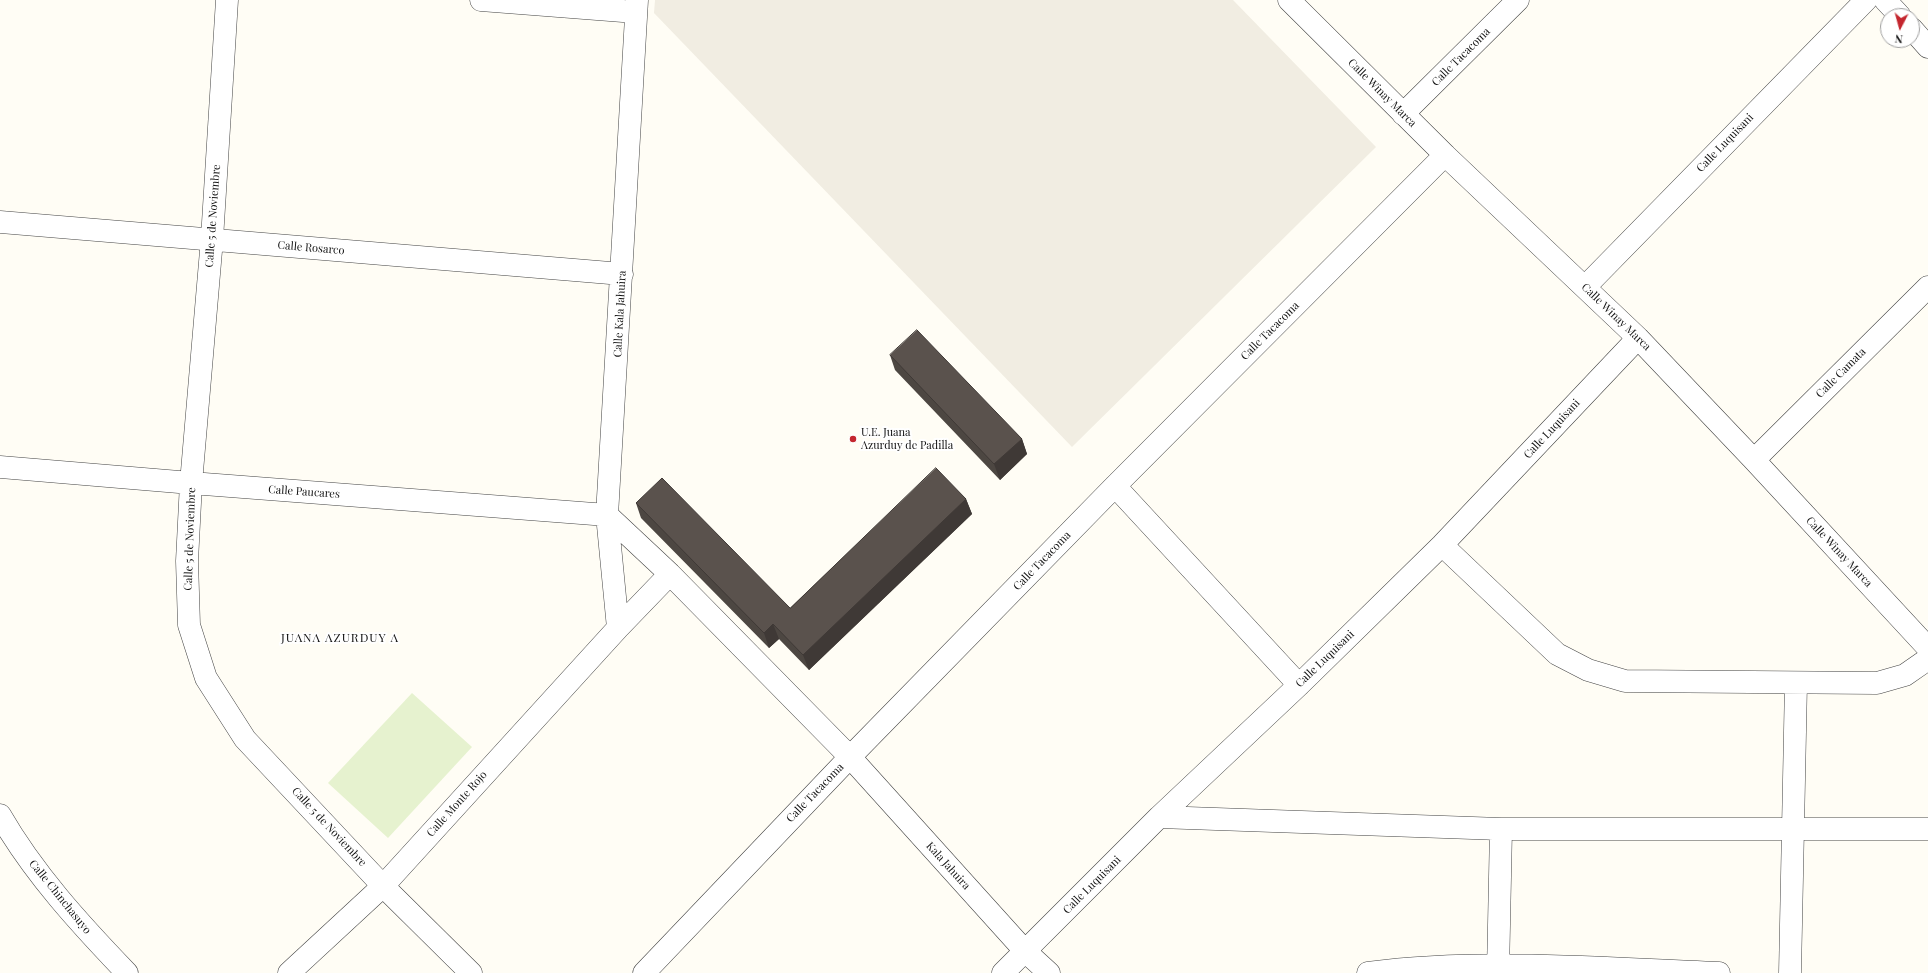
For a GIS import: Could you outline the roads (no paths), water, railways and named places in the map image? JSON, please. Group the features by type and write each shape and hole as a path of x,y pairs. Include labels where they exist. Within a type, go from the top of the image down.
{"street":[{"name":"Calle 5 de Noviembre","path":"227,0 212,239 191,483 187,561 189,625 206,678 246,739 383,886 471,973"},
{"path":"481,0 637,6"},
{"name":"Calle Winay Marca","path":"1289,0 1445,155 1638,338 1754,460 1928,648"},
{"name":"Calle Tacacoma","path":"1403,114 1518,0"},
{"name":"Calle Luquisani","path":"1585,287 1866,0"},
{"path":"1885,0 1892,8"},
{"name":"Calle Kala Jahuira","path":"618,628 607,515 637,6"},
{"path":"1920,38 1928,47"},
{"name":"Calle Tacacoma","path":"644,973 850,757 1115,486 1445,155"},
{"name":"Calle Rosarco","path":"0,222 622,274"},
{"name":"Calle Camata","path":"1754,460 1928,287"},
{"name":"Calle Luquisani","path":"1003,973 1159,817 1299,685 1442,545 1638,338"},
{"name":"Calle Paucares","path":"0,467 607,515"},
{"path":"1115,486 1299,685"},
{"name":"Kala Jahuira","path":"607,515 670,574 850,757 1025,951 1049,973"},
{"path":"1442,545 1557,654 1588,670 1625,681 1877,683 1905,675 1928,659"},
{"name":"Calle Monte Rojo","path":"289,973 383,886 618,628 670,574"},
{"path":"1790,973 1796,683"},
{"name":"Calle Chinchasuyo","path":"0,815 16,843 76,920 127,973"},
{"path":"1159,817 1501,829 1928,829"},
{"path":"1498,969 1501,829"},
{"path":"1368,973 1408,968 1719,973"}],"place":[{"name":"U.E. Juana Azurduy de Padilla","path":"853,439"}],"district":[{"name":"JUANA AZURDUY A","path":"340,638"}]}
